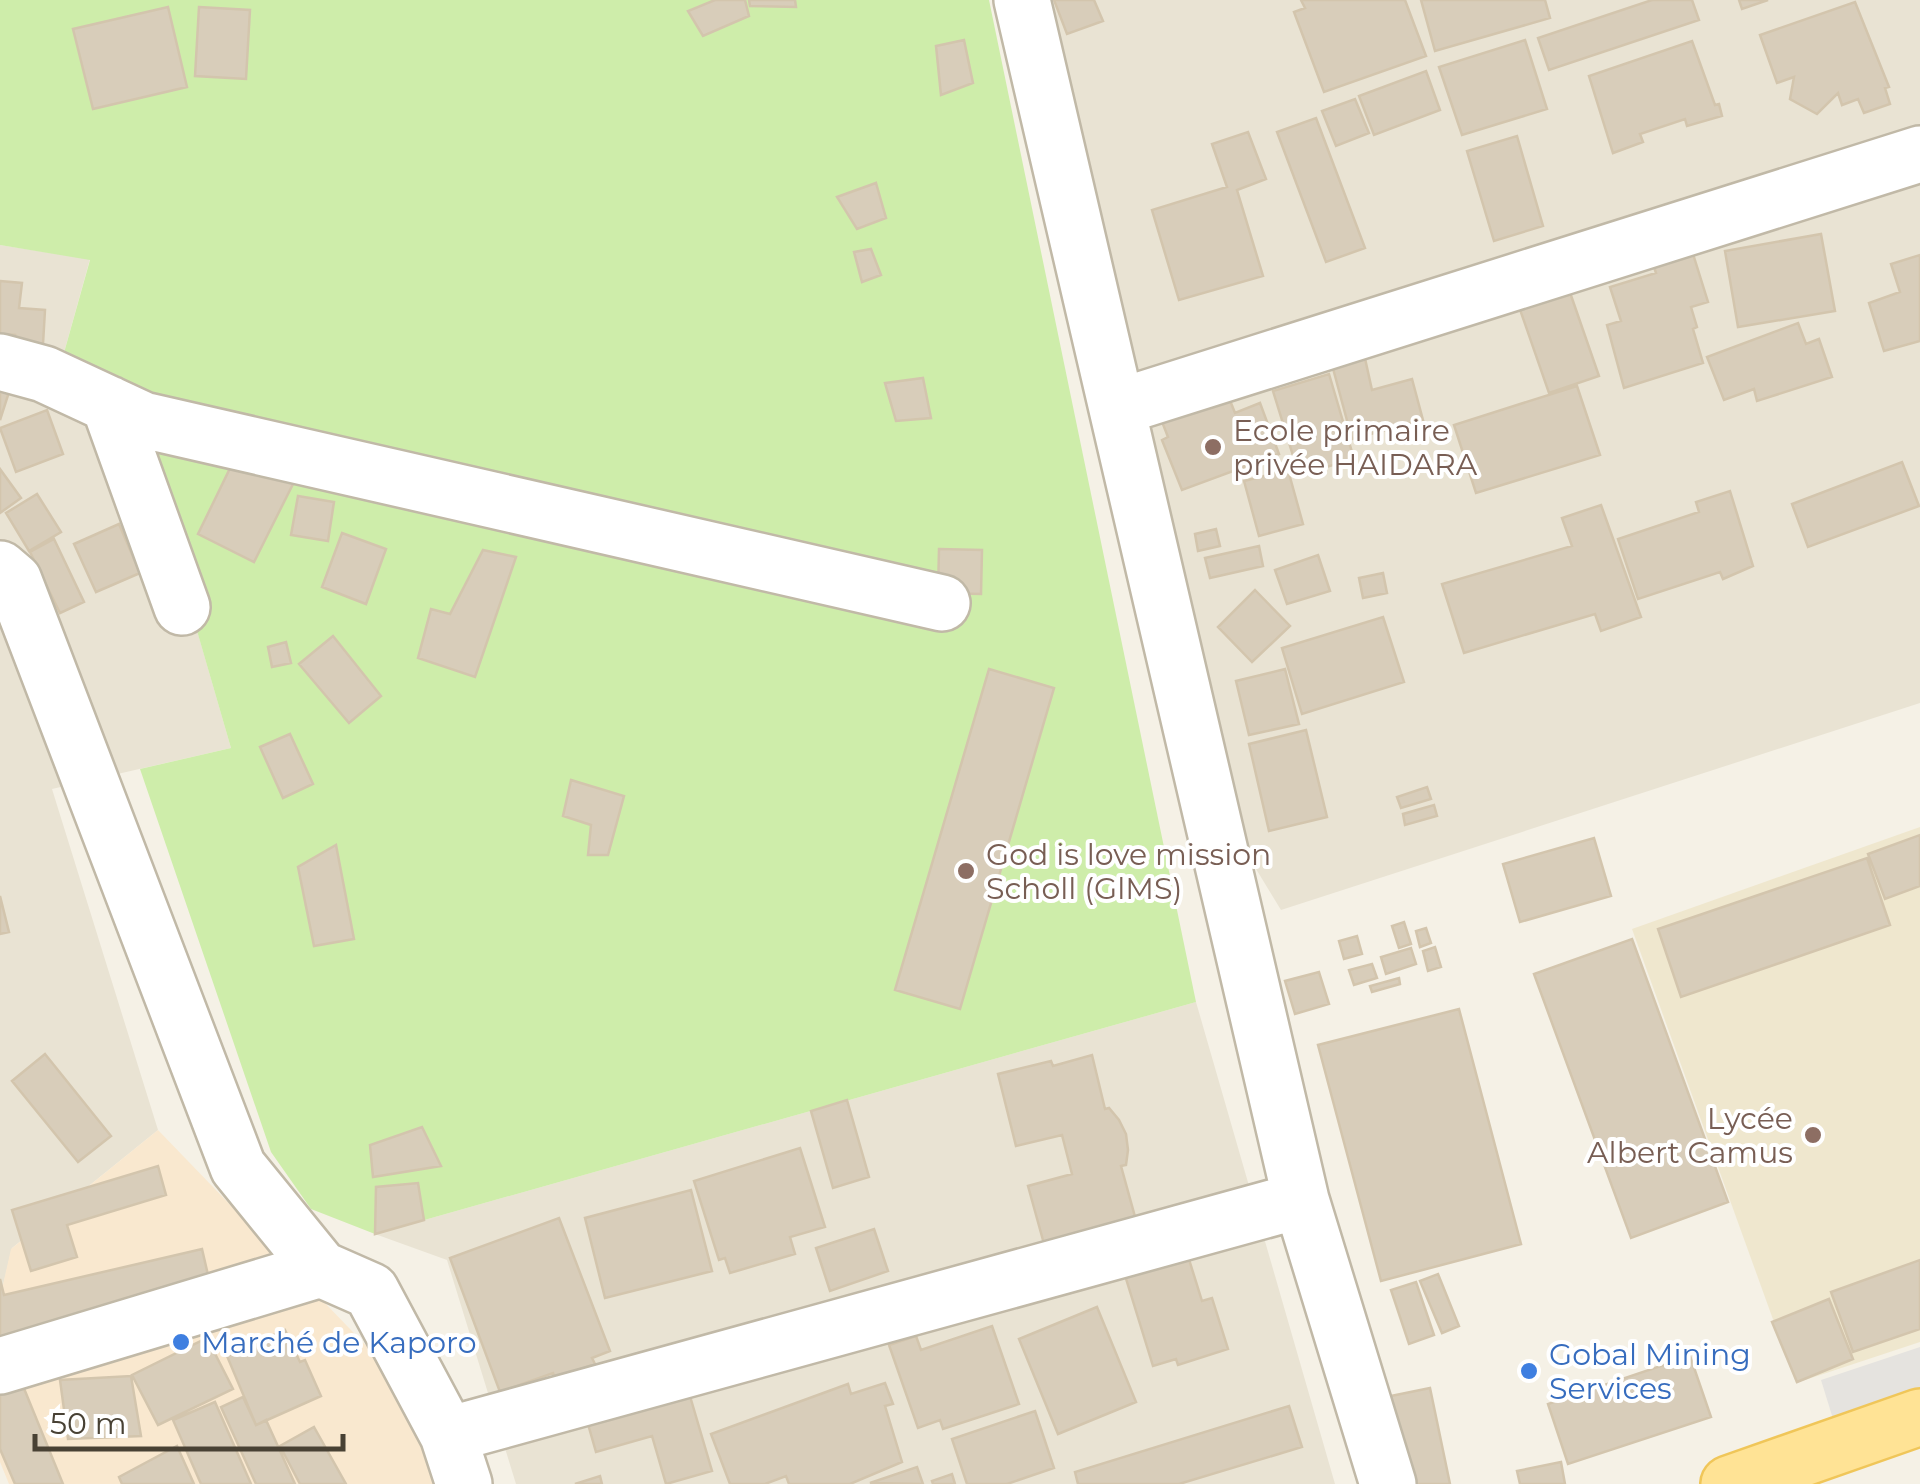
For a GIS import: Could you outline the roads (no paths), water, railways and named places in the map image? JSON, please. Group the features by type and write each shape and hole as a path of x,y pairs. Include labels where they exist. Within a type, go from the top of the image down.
{"main road":[{"path":"1730,1484 1920,1417"}],"street":[{"path":"1022,0 1301,1200 1388,1484"},
{"path":"1118,407 1920,154"},
{"path":"0,362 44,374 143,420 942,604"},
{"path":"109,404 182,607"},
{"path":"0,569 14,581 238,1167 321,1269 371,1291 456,1460 1301,1200"},
{"path":"0,1366 321,1269"}],"place":[{"name":"Ecole primaire privée HAIDARA","path":"1213,447"},
{"name":"God is love mission Scholl (GlMS)","path":"966,871"},
{"name":"Lycée Albert Camus","path":"1813,1135"},
{"name":"Marché de Kaporo","path":"181,1342"},
{"name":"Gobal Mining Services","path":"1529,1371"}]}
